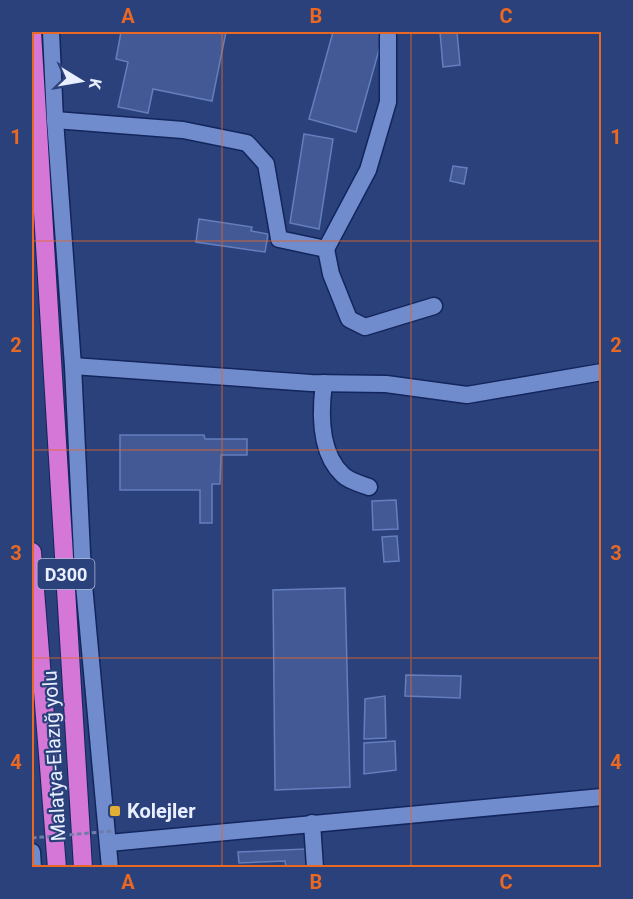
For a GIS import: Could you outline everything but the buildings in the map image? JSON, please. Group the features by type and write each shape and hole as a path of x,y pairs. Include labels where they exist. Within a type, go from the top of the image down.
{"highway":[{"name":"Malatya-Elazığ yolu","path":"32,37 83,867"},
{"name":"Malatya-Elazığ yolu","path":"32,552 57,867"}],"street":[{"path":"51,32 73,366 83,574"},
{"path":"388,36 388,102 368,170 326,249 332,274 349,319 365,327 434,306"},
{"path":"56,120 183,130 247,143 266,165 279,239 326,249"},
{"path":"47,281 61,420 83,574 111,837 110,867"},
{"path":"73,366 324,383 386,384 467,395 602,372"},
{"path":"324,383 320,410 329,459 345,477 369,487"},
{"path":"111,837 312,824 602,797"},
{"path":"312,824 315,867"},
{"path":"32,852 33,867"}],"path":[{"path":"32,838 111,837"}],"place":[{"name":"Kolejler","path":"115,811"}]}
